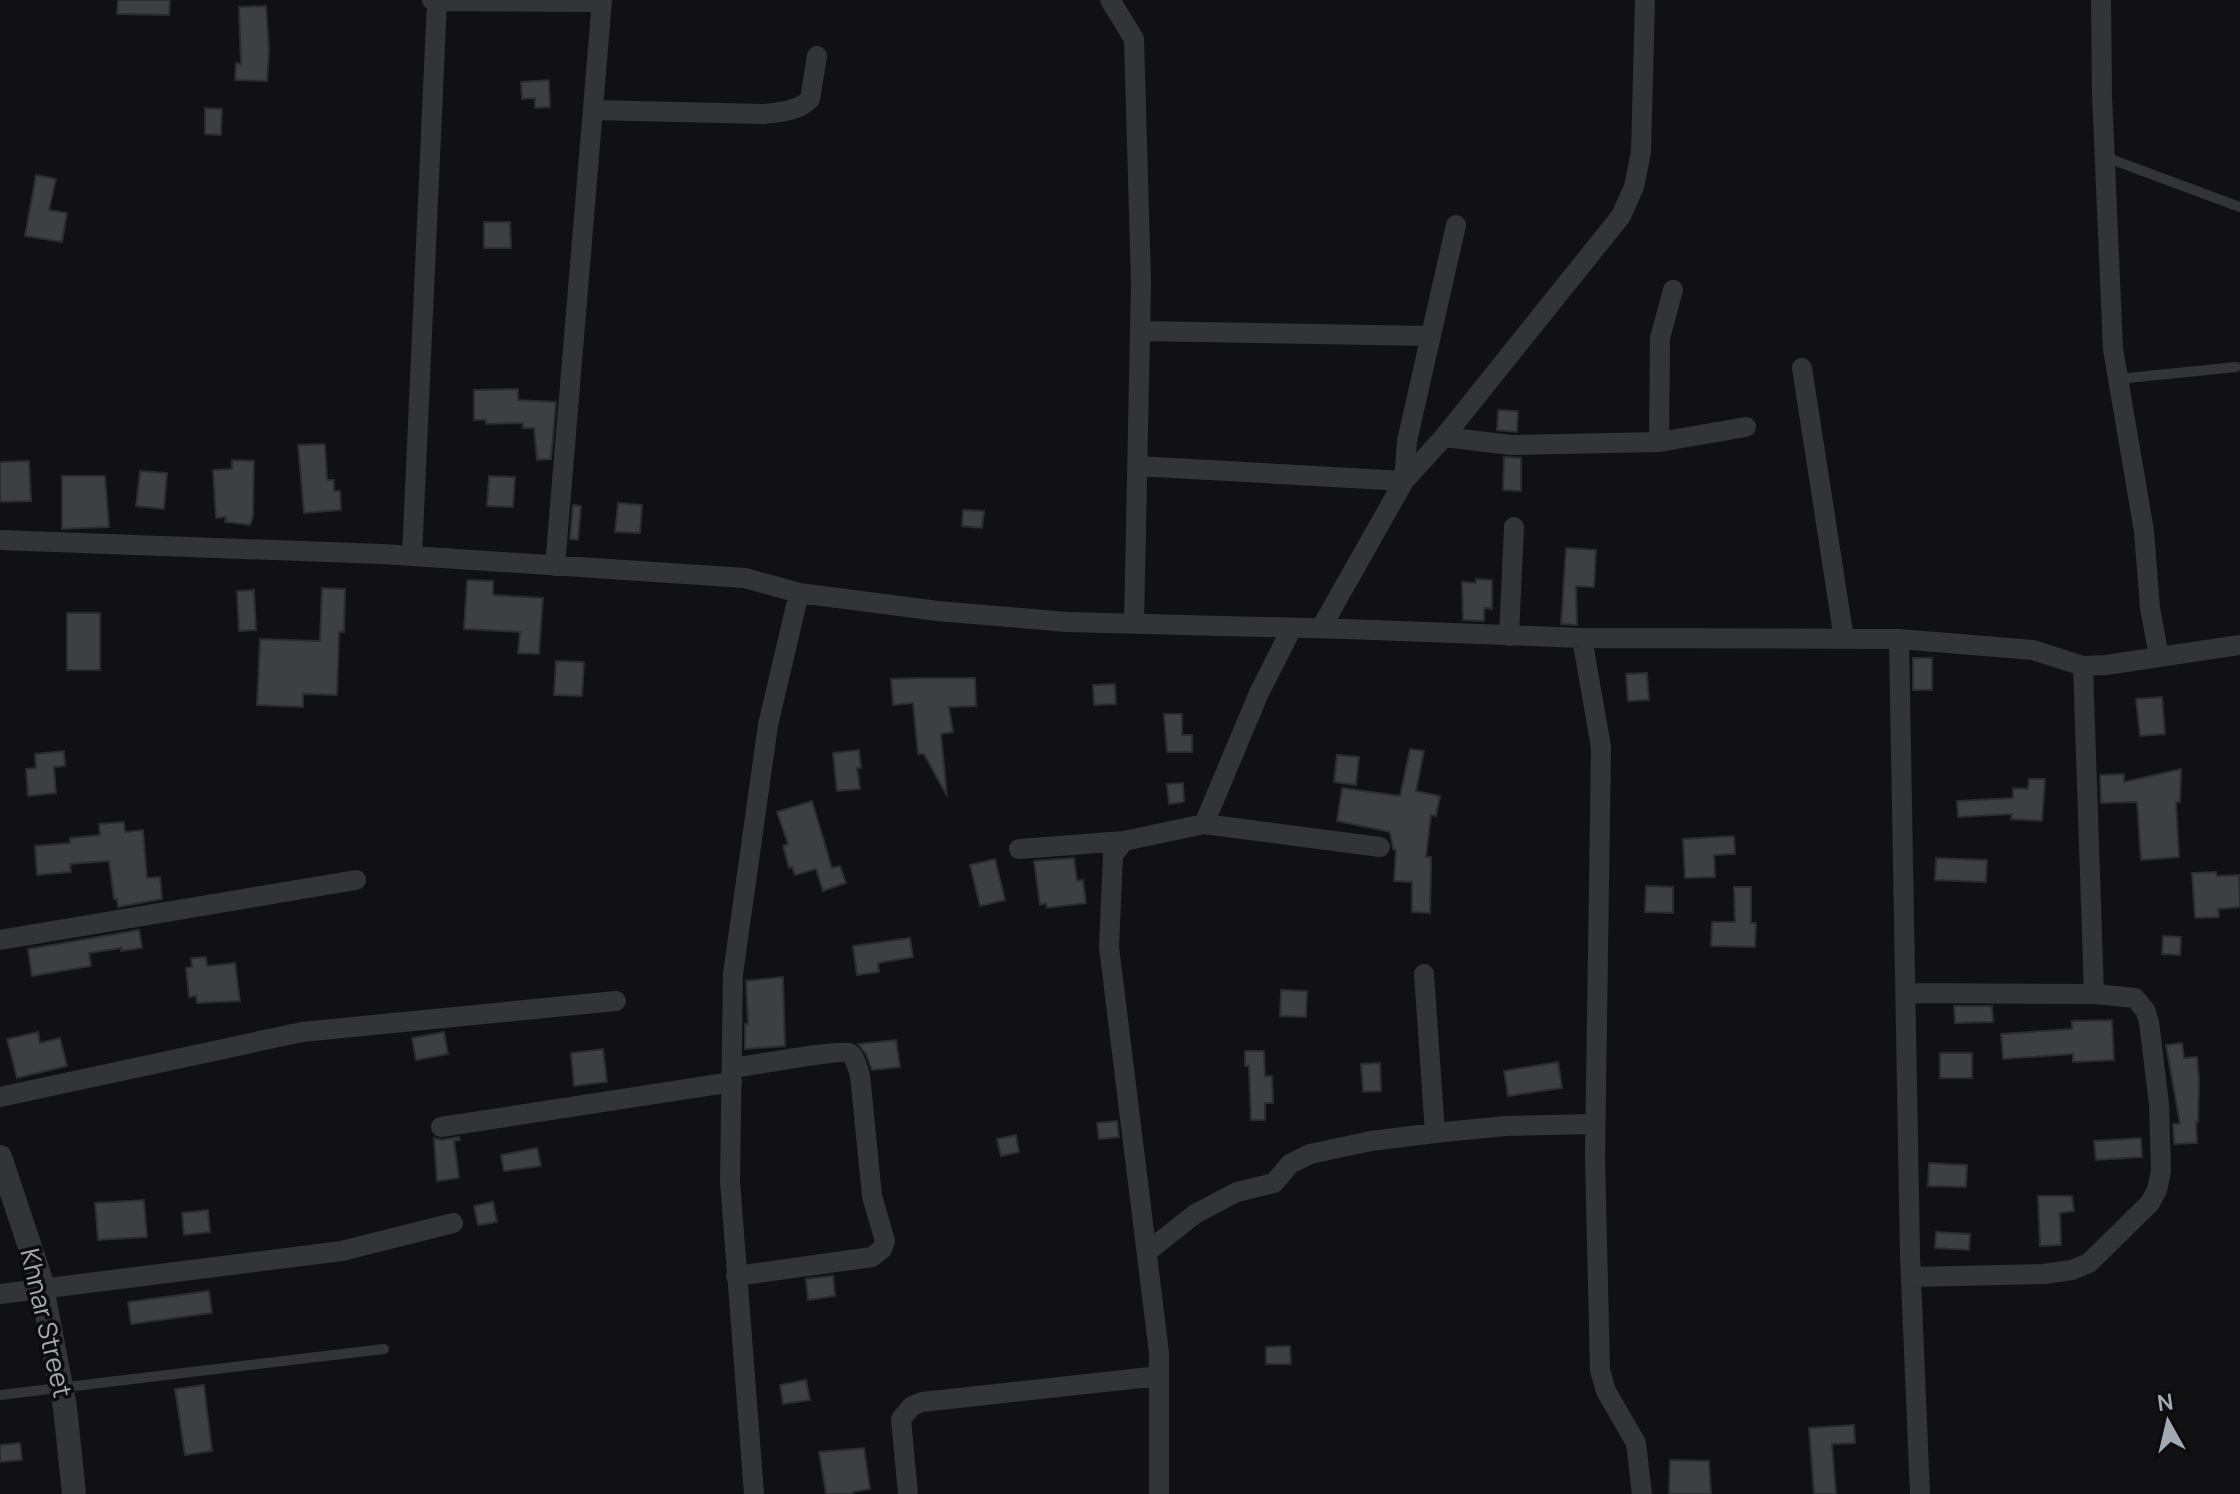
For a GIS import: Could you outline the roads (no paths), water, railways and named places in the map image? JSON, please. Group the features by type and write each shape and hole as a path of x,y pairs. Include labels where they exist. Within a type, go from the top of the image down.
{"street":[{"path":"1110,0 1134,39 1140,331 1134,624"},
{"path":"1321,628 1404,481 1444,437 1621,216 1634,187 1641,152 1645,0"},
{"path":"2101,0 2113,349 2144,531 2150,608 2159,656"},
{"path":"412,556 434,1 602,1 555,566"},
{"path":"593,110 784,112 810,99 817,56"},
{"path":"1404,481 1407,441 1456,225"},
{"path":"1659,442 1660,338 1673,290"},
{"path":"1140,331 1430,336"},
{"path":"1802,368 1844,639"},
{"path":"1444,437 1511,445 1659,442 1746,427"},
{"path":"1137,466 1404,481"},
{"path":"1509,636 1514,527"},
{"path":"0,540 412,556 745,578 799,593 938,611 1067,622 1582,638 1899,639 2033,650 2083,666 2240,645"},
{"path":"754,1494 730,1181 733,974 768,725 799,593"},
{"path":"1204,824 1259,693 1292,628"},
{"path":"1582,638 1601,747 1595,1124 1600,1370 1606,1391 1636,1443 1642,1494"},
{"path":"1899,639 1911,1277 1920,1494"},
{"path":"2083,666 2094,994"},
{"path":"1019,849 1124,841 1204,824 1380,847"},
{"path":"1124,841 1113,855 1109,947 1159,1353 1159,1494"},
{"path":"0,940 356,880"},
{"path":"1424,974 1435,1133"},
{"path":"1906,993 2094,994 2135,998 2145,1010 2149,1022 2159,1104 2161,1171 2150,1203 2089,1263 2072,1270 2043,1274 1911,1277"},
{"path":"0,1097 302,1032 616,1001"},
{"path":"441,1127 732,1075 831,1052 848,1052 853,1056 860,1075 872,1196 885,1241 882,1249 872,1257 736,1276"},
{"path":"1147,1252 1185,1221 1220,1200 1237,1192 1274,1183 1300,1157 1371,1141 1435,1133 1505,1126 1595,1124"},
{"name":"Khnar Street","path":"0,1157 43,1289 62,1389 74,1494"},
{"path":"0,1294 342,1251 453,1223"},
{"path":"908,1494 901,1419 912,1406 922,1402 1159,1376"}],"lane":[{"path":"2105,157 2240,207"},
{"path":"2118,379 2236,367"},
{"path":"0,1395 384,1349"}]}
